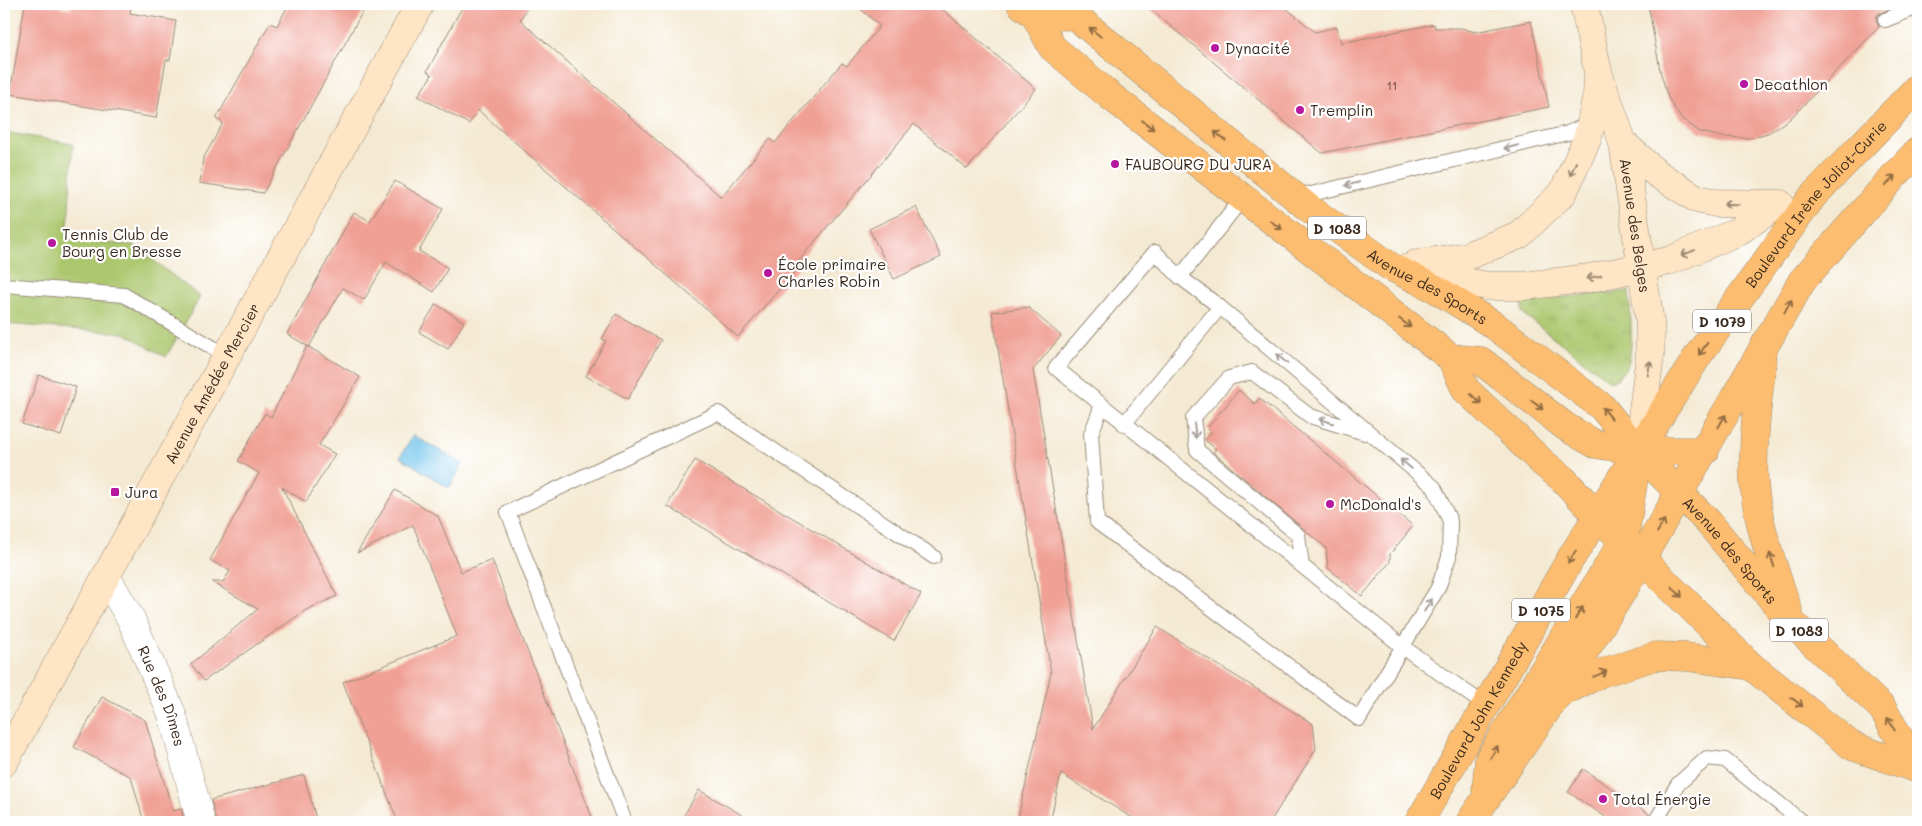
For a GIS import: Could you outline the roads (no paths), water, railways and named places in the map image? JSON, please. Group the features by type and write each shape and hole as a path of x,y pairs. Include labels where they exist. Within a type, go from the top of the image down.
{"main road":[{"name":"Avenue Amédée Mercier","path":"4,762 420,4"},
{"name":"Avenue des Belges","path":"1584,4 1598,72 1623,143 1650,323 1650,355 1638,451"},
{"name":"Avenue des Sports","path":"1028,10 1075,16 1290,193 1391,267 1436,289 1495,326 1602,407 1638,451"},
{"name":"Avenue des Sports","path":"1028,10 1052,47 1109,95 1451,358 1466,390 1543,463 1563,479 1598,516"},
{"path":"1391,267 1467,256 1519,235 1563,192 1588,138 1597,95 1598,72"},
{"name":"Boulevard Irène Joliot-Curie","path":"1638,451 1697,357 1813,196 1918,87"},
{"path":"1623,143 1656,173 1697,199 1716,204 1777,205 1813,196"},
{"name":"D 1079","path":"1633,549 1680,494 1802,281 1918,151"},
{"path":"1391,267 1487,286 1534,284 1590,278 1669,261 1737,232 1777,205"},
{"path":"1764,349 1757,409 1754,485 1764,533 1792,623"},
{"path":"1451,358 1481,361 1566,427 1595,444 1638,451 1705,451"},
{"path":"1633,549 1638,451"},
{"name":"D 1079","path":"1598,516 1638,451"},
{"name":"D 1083","path":"1638,451 1680,494"},
{"name":"Avenue des Sports","path":"1680,494 1709,523 1792,623 1882,708 1917,768"},
{"name":"D 1083","path":"1598,516 1633,549"},
{"name":"Boulevard John Kennedy","path":"1419,822 1571,558 1598,516"},
{"name":"Avenue des Sports","path":"1633,549 1751,666 1852,746 1917,768"},
{"name":"Boulevard John Kennedy","path":"1470,822 1557,695 1633,549"},
{"name":"Boulevard John Kennedy","path":"1485,799 1489,759 1633,549"},
{"path":"1557,695 1601,673 1656,656 1688,657 1751,666"}],"street":[{"name":"Rue des Dîmes","path":"106,577 130,619 172,714 201,822"}],"lane":[{"path":"1886,20 1918,7"},
{"path":"1290,193 1311,194 1568,133 1591,123"},
{"path":"1180,277 1242,199"},
{"path":"1102,405 1091,434 1097,522 1359,719 1403,647 1438,588 1450,557 1450,521 1434,487 1220,308 1180,277 1155,252 1056,368 1403,647 1486,706"},
{"path":"4,285 124,295 227,356"},
{"path":"1124,424 1220,308"},
{"path":"1302,566 1298,536 1197,450 1193,418 1229,378 1252,372 1310,416 1373,436"},
{"path":"625,822 508,512 718,414 934,557"},
{"path":"1655,822 1678,784 1706,758 1725,760 1802,822"}],"water":[{"path":"413,435 463,464 449,488 400,457"}],"place":[{"name":"Dynacité","path":"1215,48"},
{"name":"Decathlon","path":"1744,84"},
{"name":"Tremplin","path":"1300,110"},
{"name":"FAUBOURG DU JURA","path":"1115,164"},
{"name":"Tennis Club de Bourg en Bresse","path":"52,243"},
{"name":"École primaire Charles Robin","path":"768,273"},
{"name":"Jura","path":"115,492"},
{"name":"McDonald's","path":"1330,504"},
{"name":"Total Énergie","path":"1603,799"}]}
